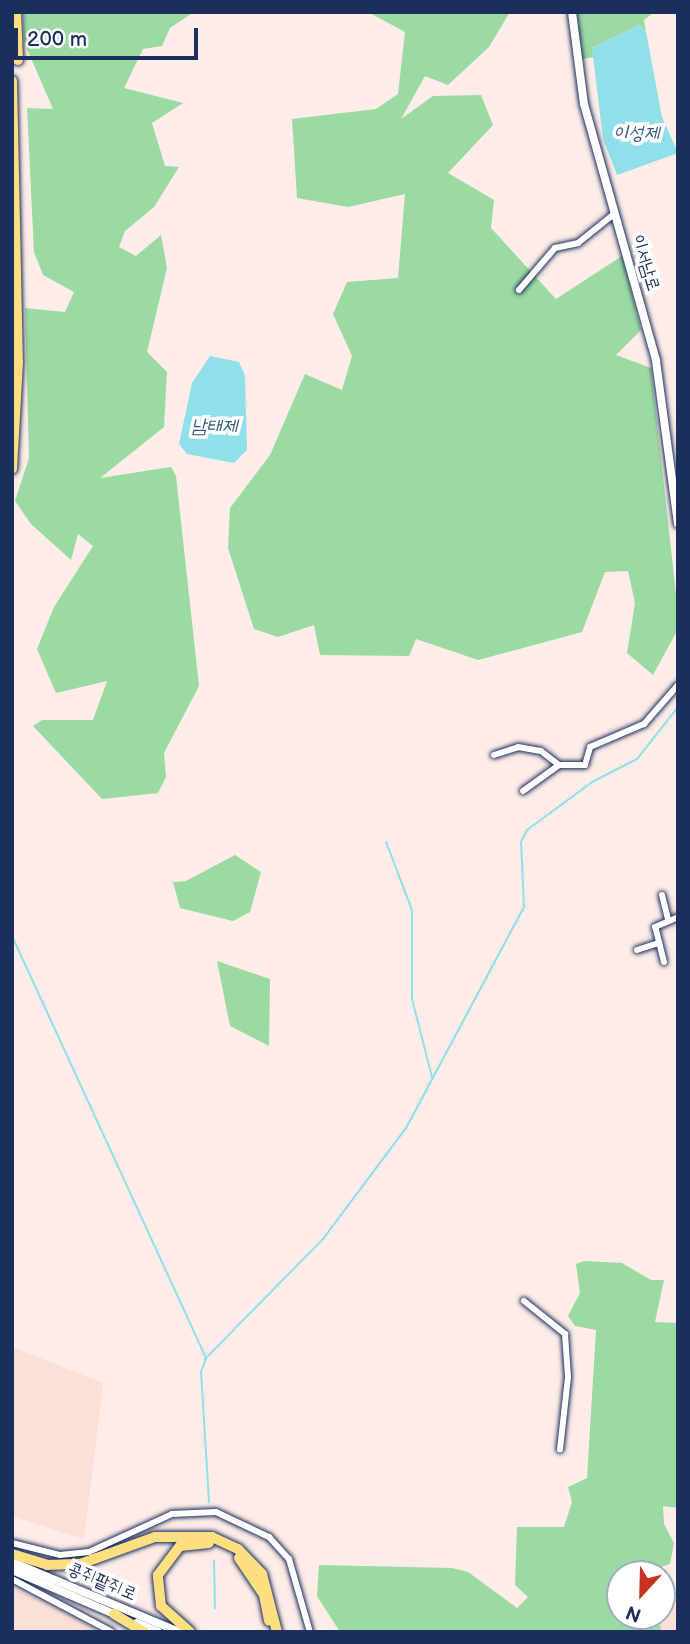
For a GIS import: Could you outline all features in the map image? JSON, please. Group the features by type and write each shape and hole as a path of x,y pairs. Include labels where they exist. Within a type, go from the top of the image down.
{"highway":[{"path":"16,12 18,60"},
{"path":"12,81 18,264"},
{"path":"12,469 22,168"},
{"path":"12,1554 47,1565 80,1564 155,1537 212,1537 238,1549 262,1574 277,1632"},
{"path":"190,1632 161,1606 158,1575 170,1554 195,1542 220,1546 240,1559 264,1595 271,1632"},
{"path":"114,1614 144,1632"}],"main road":[{"name":"이서남로","path":"572,12 584,104 656,361 678,524"},
{"name":"콩쥐팥쥐로","path":"12,1562 180,1632"},
{"name":"콩쥐팥쥐로","path":"12,1570 158,1632"}],"street":[{"path":"519,290 555,248 578,243 614,214"},
{"path":"523,791 559,765 585,765 590,747 644,724 678,685"},
{"path":"494,755 518,747 541,751 559,765"},
{"path":"662,895 668,919"},
{"path":"664,962 655,927 668,919 678,917"},
{"path":"637,950 659,943"},
{"path":"524,1301 565,1334 568,1377 560,1451"},
{"path":"12,1543 60,1555 89,1552 172,1514 216,1512 269,1537 289,1559 310,1632"},
{"path":"12,1579 112,1632"}],"shaded area":[{"path":"12,1347 103,1383 84,1539 12,1516"},
{"path":"12,1588 52,1605 100,1632 12,1632"},
{"path":"676,1600 678,1632 660,1632 676,1630"}],"green space":[{"path":"23,12 194,12 170,28 162,46 143,49 124,88 183,103 152,123 165,166 179,167 154,207 125,231 119,247 136,256 161,235 167,268 147,352 167,372 164,427 100,478 171,467 176,476 199,686 164,753 166,777 158,793 102,799 33,726 42,720 93,720 107,681 56,693 37,649 54,607 93,546 78,534 71,560 31,524 15,501 29,458 25,308 65,312 74,292 43,275 34,252 27,108 53,109 24,42"},
{"path":"368,12 510,12 489,47 448,85 425,76 401,119 433,96 481,95 493,125 448,173 494,200 491,228 556,299 622,256 641,330 616,355 651,368 678,612 678,629 653,675 627,653 635,603 628,571 605,572 582,632 478,660 416,639 409,656 320,655 314,625 278,637 254,629 228,548 230,508 270,455 305,374 342,390 352,356 333,314 347,282 398,278 405,194 348,207 297,198 292,119 376,109 398,94 405,32"},
{"path":"577,12 654,12 644,20 646,32 639,25 592,48 594,57 582,59"},
{"path":"235,855 261,872 250,912 233,921 180,908 173,882 186,881"},
{"path":"217,961 270,979 269,1046 230,1026"},
{"path":"584,1261 622,1263 651,1280 664,1280 655,1322 678,1323 678,1508 663,1506 664,1524 674,1543 671,1560 606,1560 606,1630 660,1632 340,1632 317,1596 319,1565 452,1568 468,1572 517,1608 528,1597 515,1585 517,1527 564,1527 572,1502 568,1487 587,1478 596,1330 575,1326 568,1316 580,1293 576,1264"}],"water":[{"name":"이성제","path":"639,25 646,32 662,117 678,153 617,175 603,139 592,48"},
{"name":"남태제","path":"210,356 239,362 245,376 247,450 234,463 187,454 179,444 192,383"}],"waterway":[{"path":"209,1502 201,1372 206,1358 323,1239 406,1128 524,907 521,842 527,830 592,782 637,759 678,707"},
{"path":"386,842 412,910 412,999 432,1077"},
{"path":"12,936 206,1358"},
{"path":"214,1561 215,1608"}]}
